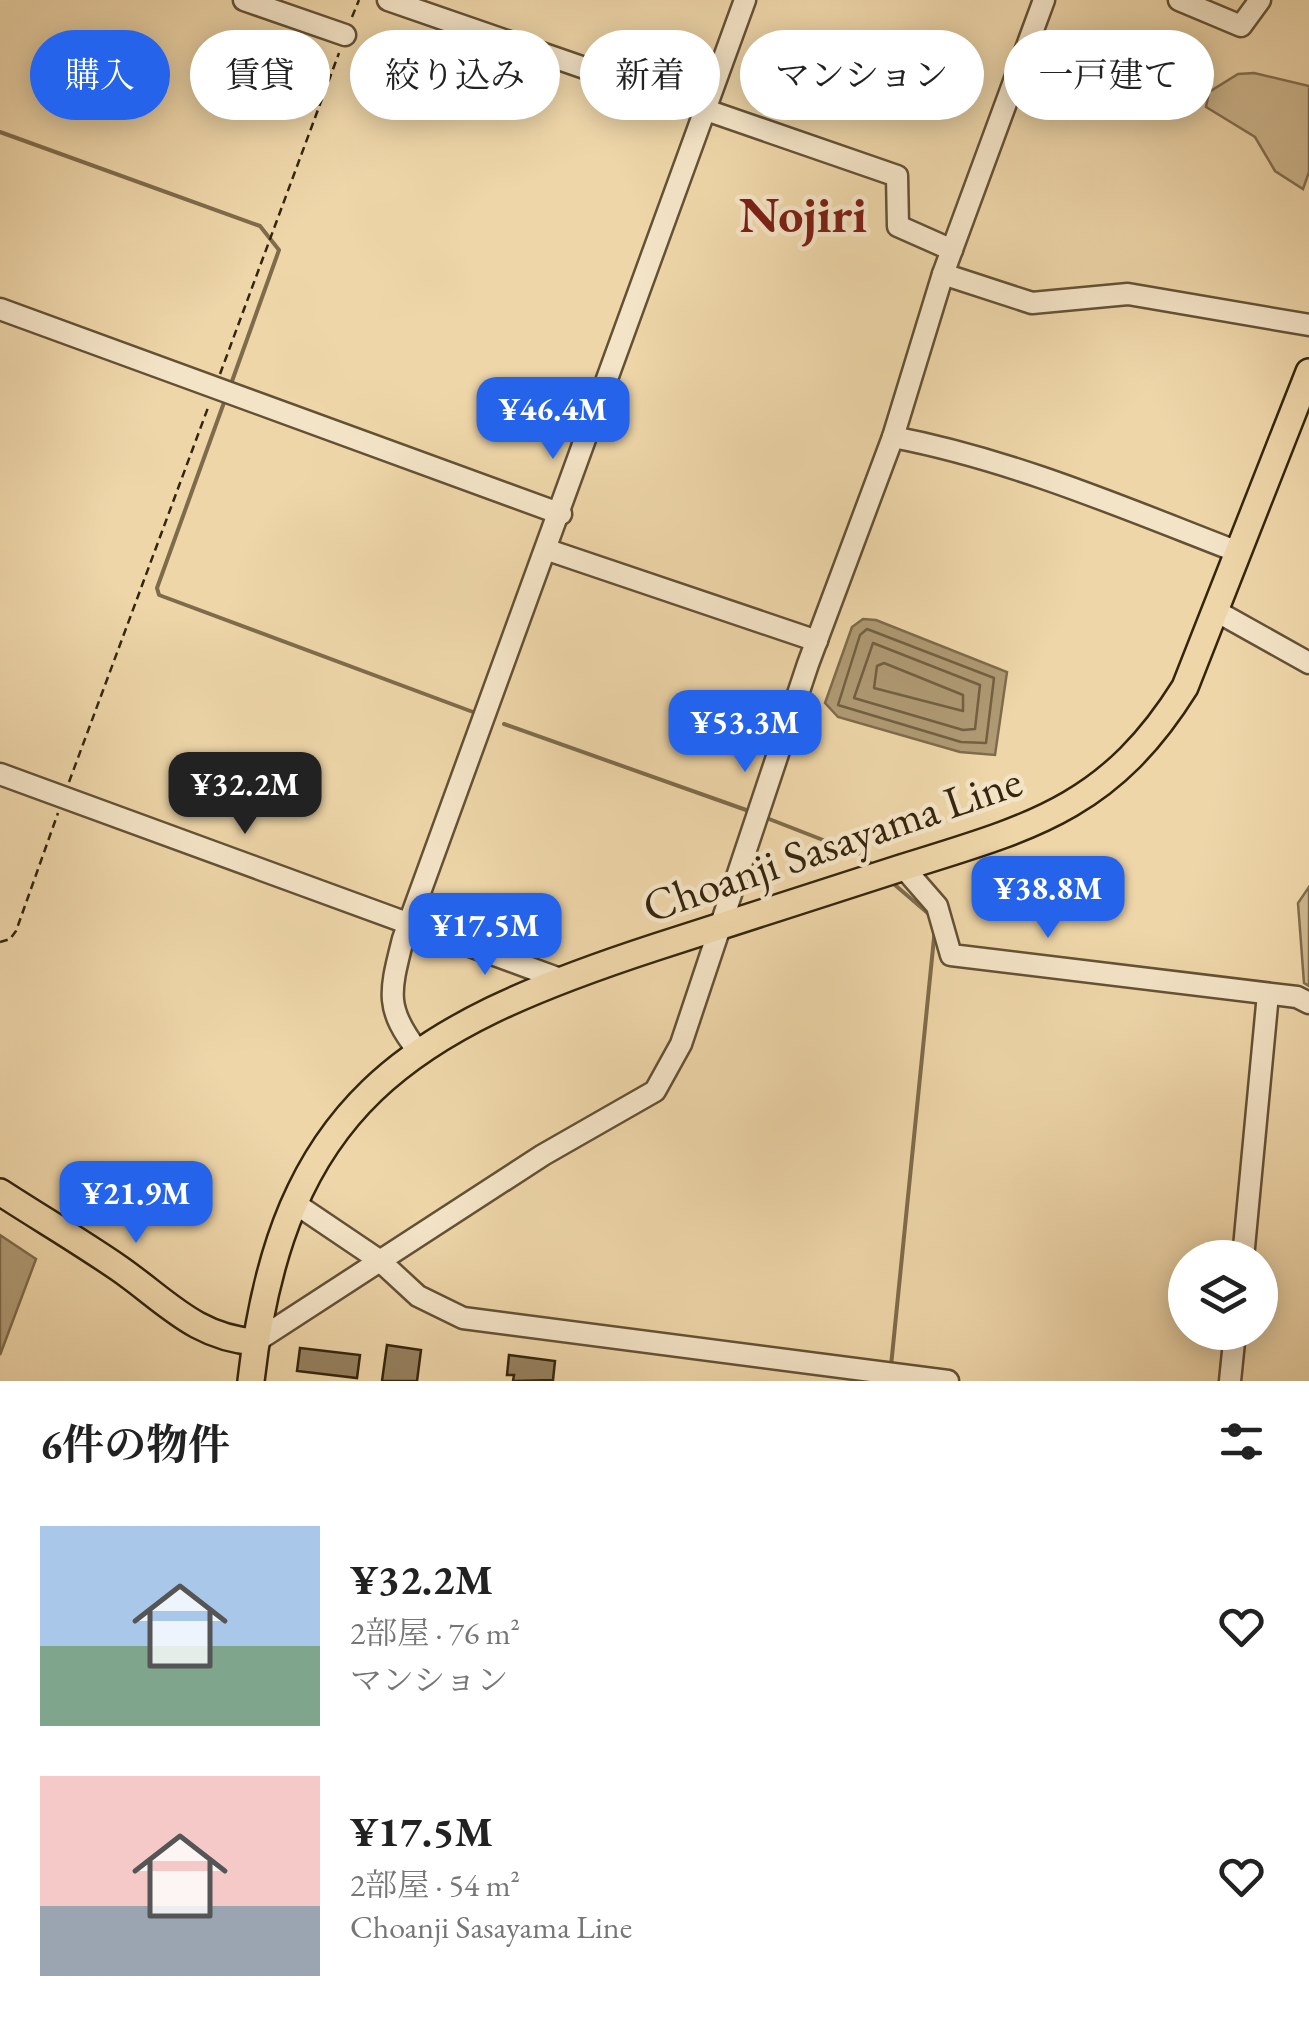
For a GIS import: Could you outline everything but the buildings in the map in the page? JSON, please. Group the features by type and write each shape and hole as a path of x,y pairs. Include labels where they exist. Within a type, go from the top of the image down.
{"main road":[{"name":"Choanji Sasayama Line","path":"251,1381 273,1259 294,1202 335,1131 384,1078 418,1051 461,1022 560,979 1003,838 1107,781 1161,727 1186,687 1309,372"},
{"path":"0,1192 120,1269 182,1318 224,1339 256,1342"}],"street":[{"path":"244,0 345,35"},
{"path":"388,0 580,66"},
{"path":"720,69 744,0"},
{"path":"256,1342 618,1109 655,1091 681,1044 817,641 892,437 943,274 1044,0"},
{"path":"1178,0 1242,26 1260,0"},
{"path":"720,115 897,176 898,226 952,250"},
{"path":"418,1051 397,1024 391,1006 394,976 409,925 702,120"},
{"path":"943,274 1032,304 1128,294 1309,325"},
{"path":"0,309 561,514"},
{"path":"892,437 965,451 1050,479 1238,552"},
{"path":"548,550 817,641"},
{"path":"1216,611 1309,663"},
{"path":"0,774 560,979"},
{"path":"903,867 937,906 951,954 1268,994 1309,1003"},
{"path":"1245,1240 1268,994"},
{"path":"294,1202 379,1260 418,1296 462,1318 948,1381"},
{"path":"1230,1381 1233,1350"}],"path":[{"path":"0,942 10,940 16,930 358,0"}],"shaded area":[{"path":"1254,73 1309,86 1309,172 1303,189 1275,171 1255,137 1214,112 1214,89 1238,74"},
{"path":"1309,887 1309,986 1304,983 1298,903"}],"water":[{"path":"863,619 876,620 1007,672 995,755 960,752 838,717 825,703 852,627"},
{"path":"0,1235 36,1259 0,1355"}],"waterway":[{"path":"0,132 260,226 279,250 231,384"},
{"path":"226,397 157,588 159,595 473,712"},
{"path":"504,724 749,811"},
{"path":"764,817 859,854 873,865"},
{"path":"895,885 930,915"},
{"path":"891,1366 935,928"}],"district":[{"name":"Nojiri","path":"803,214"}]}
